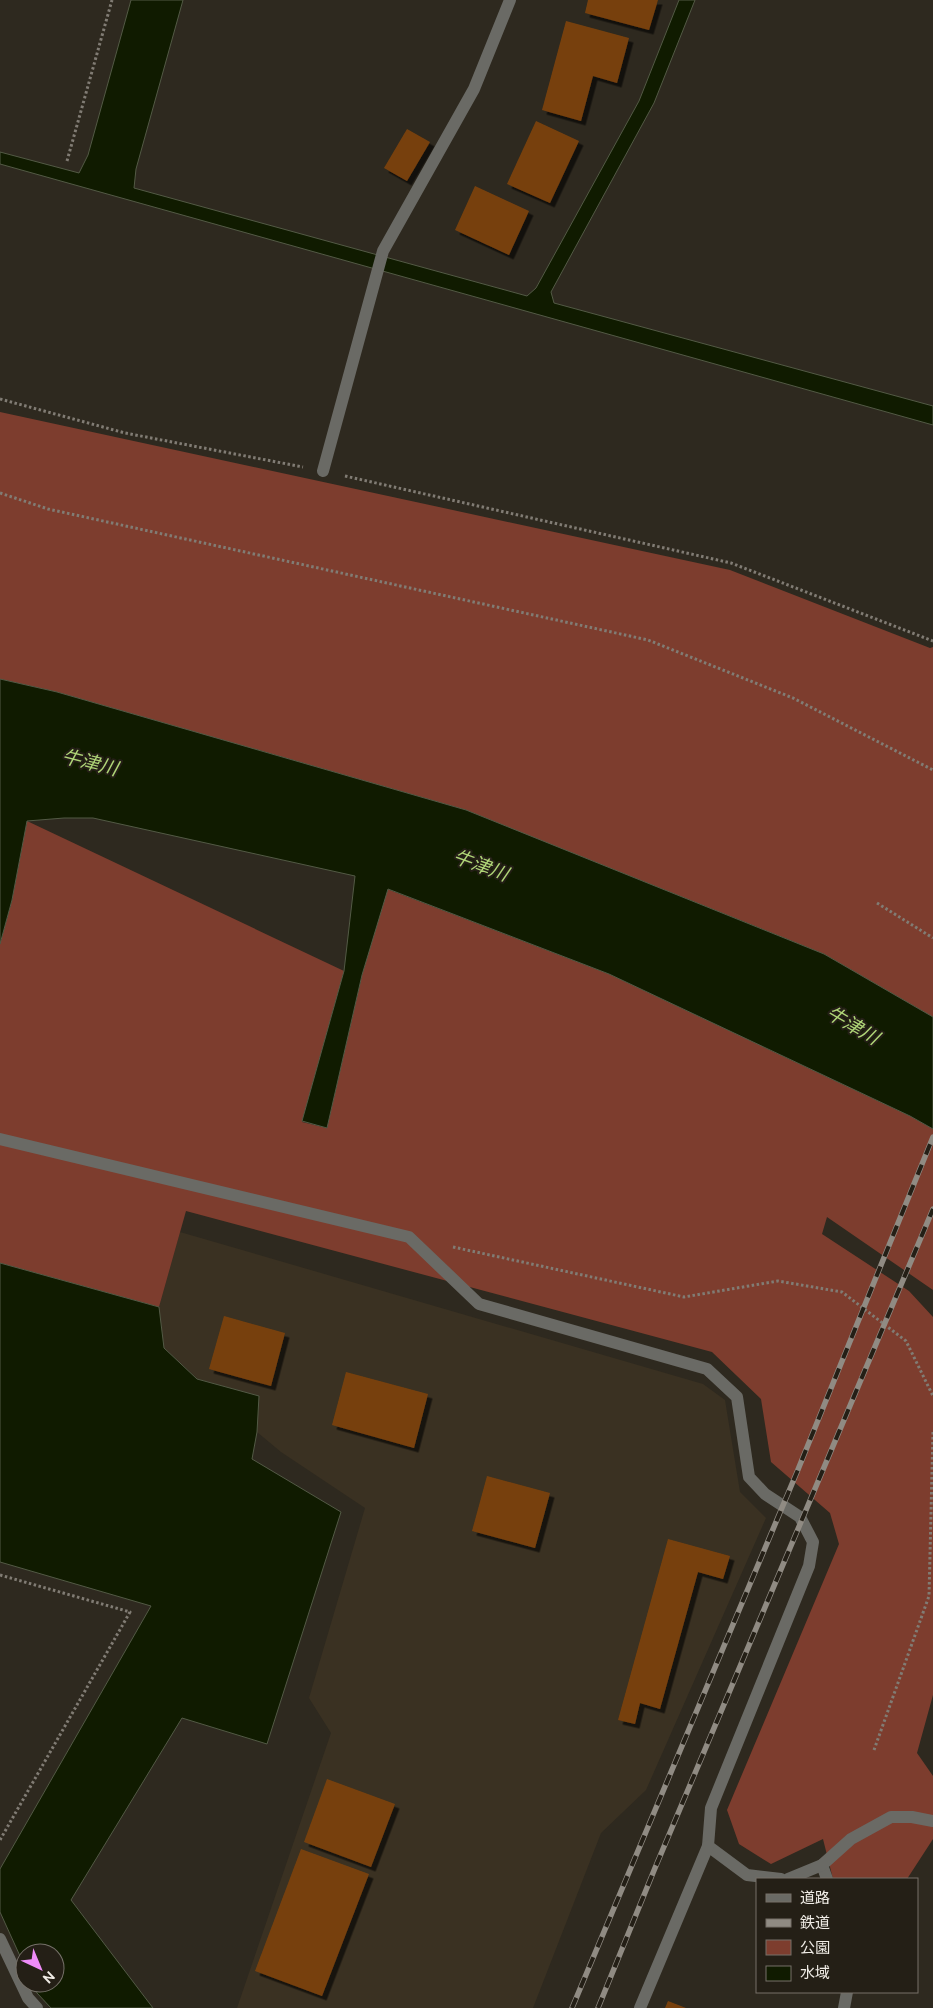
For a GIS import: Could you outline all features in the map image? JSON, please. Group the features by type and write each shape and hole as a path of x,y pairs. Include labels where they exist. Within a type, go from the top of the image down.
{"street":[{"path":"324,471 383,251 474,89 510,0"},
{"path":"0,1139 408,1237 479,1304 707,1368 737,1397 749,1477 765,1494 800,1517 813,1542 808,1566 711,1808 708,1846 640,2008"},
{"path":"790,1878 822,1865 852,1839 891,1817 912,1817 933,1821"},
{"path":"708,1846 747,1875 772,1878"},
{"path":"822,1865 827,1878"},
{"path":"0,1939 28,1998 37,2008"},
{"path":"844,2008 847,1993"}],"path":[{"path":"67,161 112,0"},
{"path":"0,399 125,433 324,471 731,563 933,641"},
{"path":"0,493 48,509 648,640 794,698 933,770"},
{"path":"877,903 933,938"},
{"path":"447,1246 684,1297 778,1282 842,1292 906,1341 933,1396"},
{"path":"874,1750 929,1596 933,1431"},
{"path":"0,1575 130,1612 0,1840"}],"shaded area":[{"path":"180,1232 703,1384 725,1400 740,1492 766,1518 646,1790 601,1833 533,2008 237,2008 331,1733 309,1698 365,1508 281,1452 257,1432 259,1396 198,1379 164,1348 159,1307"}],"green space":[{"path":"0,412 730,570 930,648 933,647 933,1017 824,954 466,810 57,692 0,679"},
{"path":"27,821 344,971 302,1122 327,1128 362,975 387,889 609,974 910,1116 933,1129 933,1290 827,1217 822,1234 909,1291 933,1317 933,1695 917,1753 933,1776 933,1839 908,1878 833,1878 823,1839 771,1864 739,1844 727,1810 839,1544 830,1513 771,1462 761,1399 712,1352 186,1211 159,1307 0,1263 0,944 12,900"}],"water":[{"path":"131,0 183,0 136,169 134,188 527,296 536,288 639,101 679,0 695,0 654,103 551,292 554,303 933,406 933,425 0,164 0,152 79,173 88,155"},
{"name":"牛津川","path":"0,679 57,692 466,810 824,954 933,1017 933,1129 910,1116 609,974 388,889 362,975 327,1128 302,1121 344,971 355,876 93,818 27,821 12,900 0,944"},
{"path":"0,1263 159,1307 164,1348 197,1379 259,1396 257,1432 252,1459 341,1512 267,1744 182,1718 71,1900 153,2008 51,2008 37,1993 65,1993 65,1943 15,1943 15,1945 0,1912 0,1869 151,1606 0,1562"}],"building":[{"path":"588,0 658,0 649,30 585,13"},
{"path":"566,21 629,38 617,83 593,76 581,121 542,110"},
{"path":"536,121 579,141 550,203 507,184"},
{"path":"407,129 430,142 407,181 384,168"},
{"path":"475,186 529,211 509,255 455,230"},
{"path":"224,1316 285,1333 271,1386 209,1369"},
{"path":"346,1372 428,1394 414,1448 332,1425"},
{"path":"487,1476 550,1493 535,1548 472,1531"},
{"path":"668,1539 730,1556 723,1579 698,1572 660,1709 640,1703 635,1724 618,1720"},
{"path":"327,1779 395,1804 371,1867 304,1842"},
{"path":"301,1849 369,1874 322,1996 255,1971"},
{"path":"668,2001 686,2008 665,2008"}],"railway":[{"path":"572,2008 797,1472 933,1137"},
{"path":"598,2008 655,1868 933,1209"}]}
